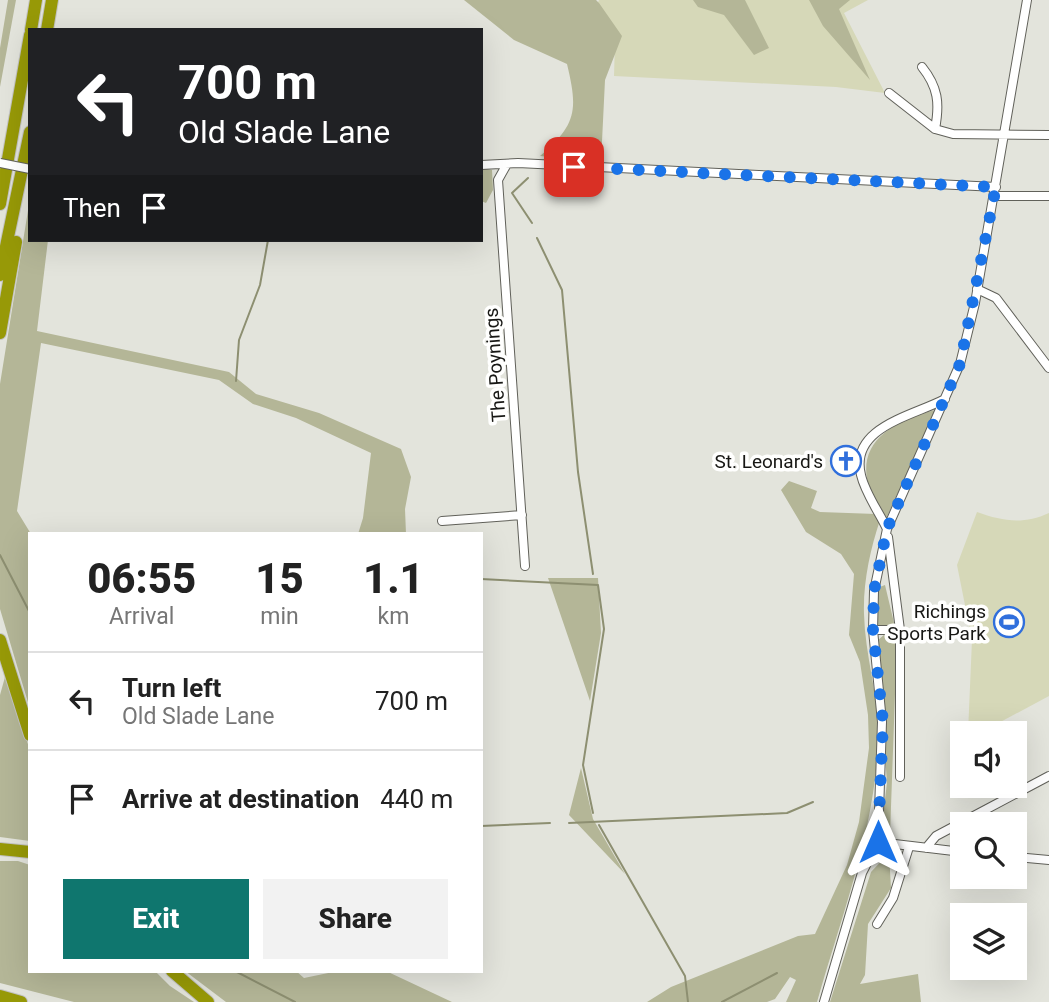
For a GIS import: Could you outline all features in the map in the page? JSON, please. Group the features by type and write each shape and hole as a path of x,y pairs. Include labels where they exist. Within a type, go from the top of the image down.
{"highway":[{"path":"31,28 36,0"},
{"path":"47,28 52,0"},
{"path":"1,198 28,43"},
{"path":"0,332 28,144"},
{"path":"0,275 20,192"},
{"path":"0,640 28,729"},
{"path":"0,849 28,852"},
{"path":"174,973 208,1002"},
{"path":"0,996 21,1002"}],"street":[{"path":"824,1002 862,873 878,842 883,722 873,630 874,591 887,530 960,364 995,192 1027,0"},
{"path":"922,67 934,82 938,98 935,129"},
{"path":"890,93 912,114 935,129 953,134 1049,135"},
{"path":"0,163 28,169"},
{"path":"483,164 1049,196"},
{"name":"The Poynings","path":"507,164 498,180 525,566"},
{"path":"977,289 996,298 1049,368"},
{"path":"900,777 900,630 887,530 861,476 859,456 866,441 886,424 945,399"},
{"path":"442,520 522,515"},
{"path":"873,630 900,630"},
{"path":"926,848 936,836 1049,776"},
{"path":"878,842 950,851"},
{"path":"877,924 893,898 909,847"},
{"path":"1027,858 1049,860"}],"green space":[{"path":"8,0 16,0 0,87 0,48"},
{"path":"464,0 596,0 599,3 622,36 605,80 601,162 540,156 561,135 572,115 573,93 567,64 514,40"},
{"path":"599,0 868,0 844,13 885,93 836,87 614,76 615,41 588,25"},
{"path":"693,0 745,0 769,48 754,55 724,15 698,7"},
{"path":"809,0 850,0 839,9 870,80 823,26"},
{"path":"483,168 492,170 493,190 486,203 483,202"},
{"path":"28,210 28,242 48,242 37,331 229,372 256,394 319,413 401,449 411,477 405,509 406,532 359,532 363,518 371,453 296,418 253,404 219,380 41,343 17,511 30,532 28,702 0,609 0,384"},
{"path":"935,410 885,521 873,499 867,480 871,449 880,437 894,426"},
{"path":"789,481 817,491 811,508 820,512 876,514 880,520 868,567 864,602 865,631 877,714 878,747 870,812 855,876 817,1002 786,1002 796,980 790,977 775,999 767,1002 647,1002 671,987 798,936 815,934 847,865 859,822 869,748 868,715 860,662 849,635 854,574 841,554 806,532 781,490"},
{"name":"Richings Sports Park","path":"977,512 1013,520 1030,519 1049,513 1049,696 1002,721 969,721 972,640 957,565"},
{"path":"548,578 598,578 601,633 590,701"},
{"path":"885,585 895,627 877,628 877,588"},
{"path":"885,634 897,638 890,835 880,838 887,783 877,641"},
{"path":"5,677 28,744 28,841 0,837 0,695"},
{"path":"581,768 593,819 625,874 569,815"},
{"path":"889,853 891,888 868,924 865,975 860,984 918,974 921,1002 830,1002 871,872"},
{"path":"0,861 18,861 28,864 28,973 157,973 170,986 194,1002 74,1002 0,983"},
{"path":"188,973 298,973 304,978 328,973 390,973 452,1002 226,1002"}],"waterway":[{"path":"528,178 512,193 532,223"},
{"path":"537,238 562,290 578,472 593,574"},
{"path":"236,381 239,340 260,285 268,242"},
{"path":"0,555 28,609"},
{"path":"483,579 598,585 604,629 583,765 593,813"},
{"path":"569,823 787,813 813,802"},
{"path":"483,826 550,823"},
{"path":"599,825 685,976 688,1002"},
{"path":"239,973 295,1002"},
{"path":"722,1002 777,973"}],"place":[{"name":"St. Leonard's","path":"846,461"},
{"name":"Richings Sports Park","path":"1009,622"}],"route":[{"path":"574,167 996,187 975,303 960,364 887,529 874,591 873,630 883,722 878,842"}]}
